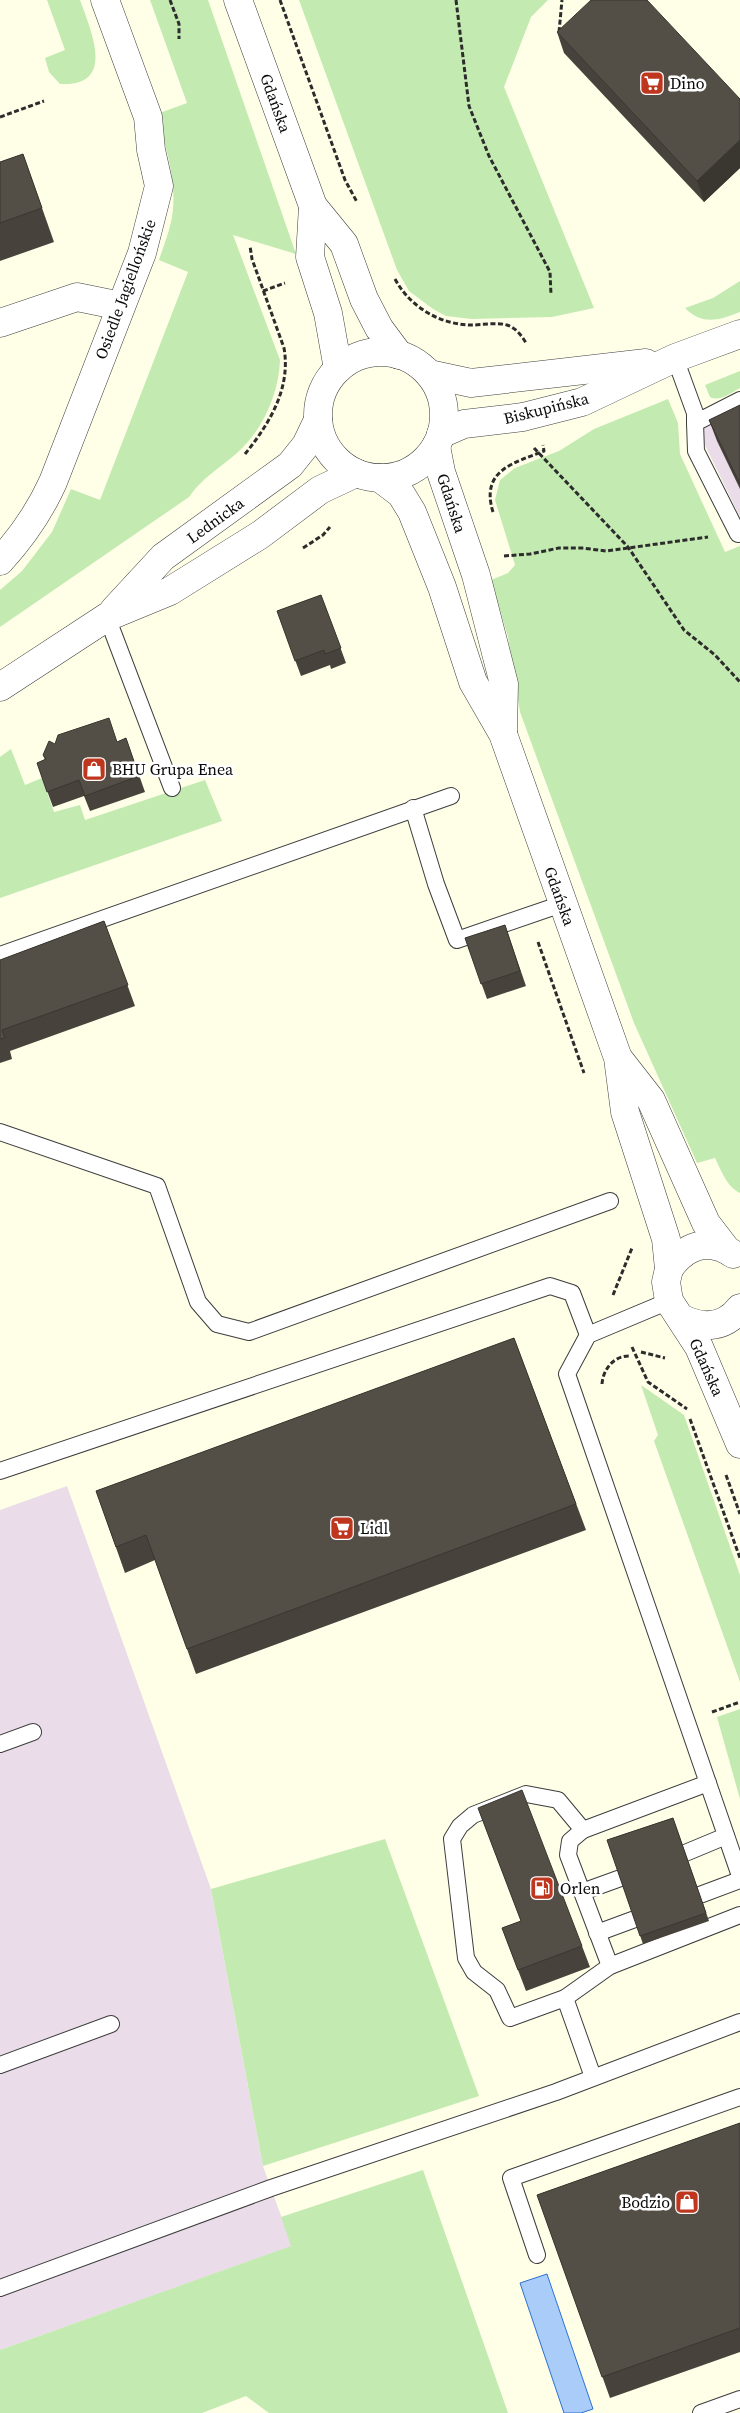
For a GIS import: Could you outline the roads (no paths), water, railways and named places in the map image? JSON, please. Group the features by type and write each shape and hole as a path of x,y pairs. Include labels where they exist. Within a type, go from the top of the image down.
{"street":[{"name":"Osiedle Jagiellońskie","path":"0,561 24,535 41,508 142,253 159,186 151,150 148,117 105,0"},
{"name":"Gdańska","path":"238,0 313,206 344,244 364,299 379,328 399,355"},
{"name":"Gdańska","path":"313,206 310,257 328,313 338,369"},
{"path":"0,323 77,297 121,306"},
{"name":"Biskupińska","path":"438,440 464,424 538,413 582,402 675,358 740,334"},
{"path":"383,352 399,355 415,362 429,374 438,387 443,402 444,418 438,440 424,460 409,471 391,477 368,475 342,464 330,452 322,437 318,420 322,392 338,369 351,359 383,352"},
{"name":"Biskupińska","path":"429,374 471,382 624,367 675,358"},
{"name":"Lednicka","path":"108,617 164,557 290,465 306,445 318,420"},
{"name":"Gdańska","path":"438,440 441,472 476,575 504,684 502,734"},
{"name":"Gdańska","path":"368,475 401,494 412,512 442,587 474,682 502,734 618,1058 625,1112 666,1239 669,1269 666,1282 676,1310 699,1347 740,1444"},
{"name":"Lednicka","path":"0,687 108,617 170,591 272,526 320,490 368,475"},
{"name":"Gdańska","path":"618,1058 651,1100 706,1223 733,1256"},
{"name":"Gdańska","path":"669,1269 687,1249 700,1245 713,1245 733,1256"},
{"name":"Gdańska","path":"676,1310 696,1325 709,1326 722,1323 734,1316 740,1308"}],"lane":[{"path":"675,358 695,413 696,451 737,529"},
{"path":"695,423 740,400"},
{"path":"108,617 172,788"},
{"path":"0,955 451,796"},
{"path":"413,808 436,884 457,940 528,914 562,904"},
{"path":"0,1132 157,1186 198,1302 217,1324 249,1332 610,1201"},
{"path":"0,1471 550,1286 572,1293 588,1335"},
{"path":"598,1934 740,1878 567,1374 588,1335 621,1321 676,1310"},
{"path":"0,1744 33,1732"},
{"path":"610,1966 568,1855 570,1841 583,1830 708,1783"},
{"path":"583,1830 558,1800 526,1794 473,1815 460,1826 452,1839 466,1958 474,1972 497,1990 510,2018 565,1998 610,1966 740,1915"},
{"path":"582,1892 686,1854 726,1836"},
{"path":"565,1998 593,2077"},
{"path":"0,2288 271,2188 593,2077 740,2022"},
{"path":"0,2065 111,2024"},
{"path":"538,2255 511,2178 740,2097"},
{"path":"701,2413 740,2399"}],"water":[{"path":"547,2274 593,2409 581,2413 564,2413 520,2283"}],"place":[{"name":"Dino","path":"652,83"},
{"name":"BHU Grupa Enea","path":"94,769"},
{"name":"Lidl","path":"342,1528"},
{"name":"Orlen","path":"542,1888"},
{"name":"Bodzio","path":"687,2202"}]}
